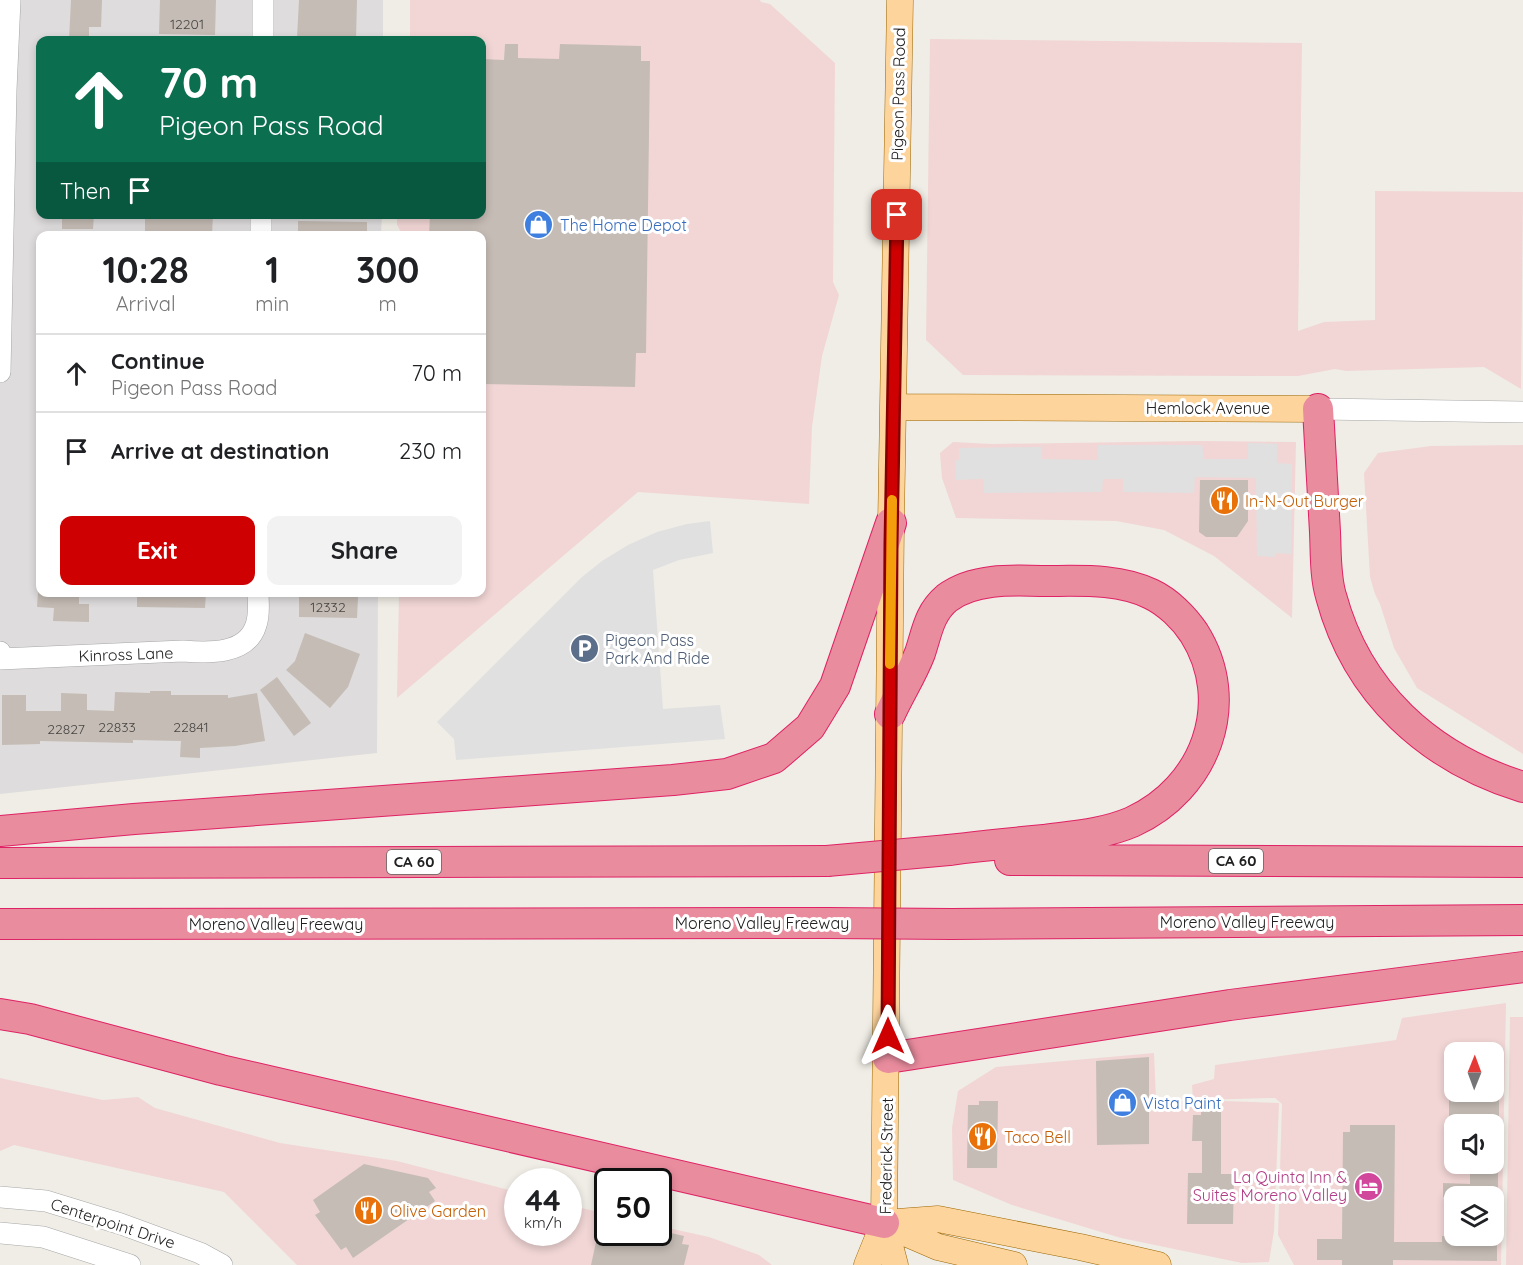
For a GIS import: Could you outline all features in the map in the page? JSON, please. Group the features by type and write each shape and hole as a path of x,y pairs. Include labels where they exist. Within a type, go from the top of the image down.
{"highway":[{"path":"1318,409 1330,594 1344,637 1365,672 1394,710 1435,746 1491,777 1523,787"},
{"path":"0,831 134,819 673,780 727,774 774,758 810,727 836,686 891,524"},
{"path":"890,714 920,653 928,624 936,608 948,597 965,588 983,583 1033,580 1104,582 1130,586 1152,595 1174,610 1203,648 1213,678 1214,703 1209,735 1198,762 1187,780 1154,811 1107,831 949,855"},
{"name":"CA 60","path":"0,863 827,861 949,855 1523,862"},
{"name":"Moreno Valley Freeway","path":"0,924 951,924 1523,920"},
{"path":"888,1058 1230,1005 1523,967"},
{"path":"0,1014 42,1022 221,1070 884,1223"}],"main road":[{"name":"Pigeon Pass Road","path":"889,837 891,524 900,0"},
{"name":"Hemlock Avenue","path":"893,407 1318,409"},
{"name":"Frederick Street","path":"889,837 888,1058 884,1223 895,1265"},
{"path":"884,1223 938,1219 1158,1265"},
{"name":"Frederick Street","path":"867,1265 884,1223"},
{"path":"884,1223 938,1247 1014,1265"}],"street":[{"path":"0,372 10,0"},
{"path":"263,0 263,36"},
{"name":"Hemlock Avenue","path":"1318,409 1523,412"},
{"name":"Kinross Lane","path":"0,659 183,651 211,653 233,648 249,639 256,627 259,614 258,597"},
{"path":"0,652 0,659"},
{"name":"Centerpoint Drive","path":"0,1197 46,1201 200,1252 222,1265"},
{"name":"Centerpoint Drive","path":"0,1233 43,1237 130,1265"}],"shaded area":[{"path":"0,0 383,0 383,36 36,36 36,219 382,219 381,231 36,231 36,597 378,597 377,753 0,794"},
{"path":"410,0 760,0 770,4 835,63 833,282 839,295 822,356 812,427 809,504 638,492 397,698 399,597 486,597 486,231 401,231 397,219 486,219 486,36 410,36"},
{"path":"930,39 1302,43 1298,331 1324,322 1375,320 1375,191 1523,192 1521,389 1484,367 1346,371 1335,369 1298,376 963,375 926,340"},
{"path":"953,442 992,444 1296,442 1292,618 1214,556 1164,530 1116,521 956,518 942,478 940,453"},
{"path":"1248,443 1277,444 1277,463 1292,464 1291,554 1276,553 1275,557 1257,556 1256,478 1195,477 1194,493 1123,492 1123,479 1103,479 1102,492 984,493 983,479 956,480 955,460 959,460 959,448 1041,447 1042,459 1098,460 1098,445 1202,445 1204,459 1248,459"},
{"path":"1523,445 1523,754 1417,688 1394,648 1370,577 1364,473 1378,453 1431,446"},
{"name":"Pigeon Pass Park And Ride","path":"710,521 713,553 679,560 653,570 663,709 720,705 725,739 456,760 454,739 437,722 582,577 628,545 657,532"},
{"path":"1506,1003 1504,1114 1444,1114 1444,1174 1503,1174 1503,1186 1444,1186 1444,1246 1501,1246 1501,1265 1294,1265 1278,1235 1282,1104 1275,1098 1197,1100 1279,1103 1274,1231 1269,1262 1242,1263 1121,1238 1012,1205 953,1180 952,1128 958,1091 996,1067 1154,1053 1156,1100 1193,1101 1192,1085 1214,1079 1215,1065 1396,1040 1402,1018"},
{"path":"1510,1017 1523,1017 1523,1265 1506,1265"},
{"path":"0,1078 103,1100 138,1097 155,1108 280,1143 397,1161 504,1189 504,1246 582,1246 582,1208 594,1211 594,1246 672,1246 672,1229 709,1237 759,1255 772,1265 297,1265 224,1192 14,1145 0,1151"}],"building":[{"path":"71,0 102,0 101,27 89,27 89,36 69,36"},
{"path":"160,0 216,0 215,35 159,34"},
{"path":"299,0 357,0 356,36 297,36"},
{"name":"The Home Depot","path":"505,44 518,44 518,58 559,59 560,44 641,46 641,61 650,61 646,353 636,353 635,387 486,384 486,231 429,231 430,219 486,219 486,59 504,60"},
{"path":"62,219 94,219 93,229 62,229"},
{"path":"145,219 213,219 212,231 145,231"},
{"path":"298,221 367,222 367,231 298,231"},
{"name":"In-N-Out Burger","path":"1200,480 1248,480 1248,521 1237,537 1206,537 1199,532"},
{"path":"38,597 79,597 79,604 89,604 89,622 53,621 54,608 37,607"},
{"path":"137,597 206,597 205,608 137,607"},
{"path":"299,597 358,597 357,618 299,617"},
{"path":"305,633 360,654 348,687 330,708 286,670 295,661"},
{"path":"277,677 311,723 294,736 260,690"},
{"path":"150,691 171,691 171,695 228,695 228,698 257,693 265,741 200,748 200,758 180,757 181,741 133,740 133,743 40,741 40,744 2,745 2,695 26,695 26,711 61,711 61,693 87,694 87,710 114,711 115,692 150,693"},
{"name":"Vista Paint","path":"1149,1057 1149,1144 1097,1145 1096,1061"},
{"name":"Taco Bell","path":"979,1101 998,1101 997,1168 967,1168 968,1105 979,1105"},
{"path":"1449,1102 1499,1102 1499,1114 1449,1114"},
{"path":"1201,1111 1221,1111 1221,1174 1234,1174 1233,1224 1187,1224 1188,1173 1202,1173 1202,1141 1192,1141 1193,1115 1201,1115"},
{"name":"La Quinta Inn & Suites Moreno Valley","path":"1350,1125 1395,1125 1394,1242 1442,1242 1442,1236 1444,1236 1444,1246 1497,1246 1497,1261 1393,1260 1393,1265 1342,1265 1342,1260 1317,1260 1317,1239 1342,1239 1343,1132 1350,1132"},
{"name":"Olive Garden","path":"364,1164 428,1178 436,1188 429,1192 435,1201 353,1258 346,1247 341,1250 315,1215 320,1212 313,1200"},
{"path":"1470,1174 1498,1174 1498,1186 1444,1186 1443,1197 1443,1183 1470,1184"},
{"path":"672,1233 684,1236 682,1244 689,1245 684,1265 591,1265 595,1246 672,1246"}],"slow traffic":[{"path":"890,664 892,500"}],"place":[{"name":"The Home Depot","path":"539,225"},
{"name":"In-N-Out Burger","path":"1224,501"},
{"name":"Pigeon Pass Park And Ride","path":"584,649"},
{"name":"Vista Paint","path":"1122,1103"},
{"name":"Taco Bell","path":"983,1137"},
{"name":"La Quinta Inn & Suites Moreno Valley","path":"1368,1186"},
{"name":"Olive Garden","path":"369,1211"}],"route":[{"path":"888,1036 891,544 897,215"}]}
